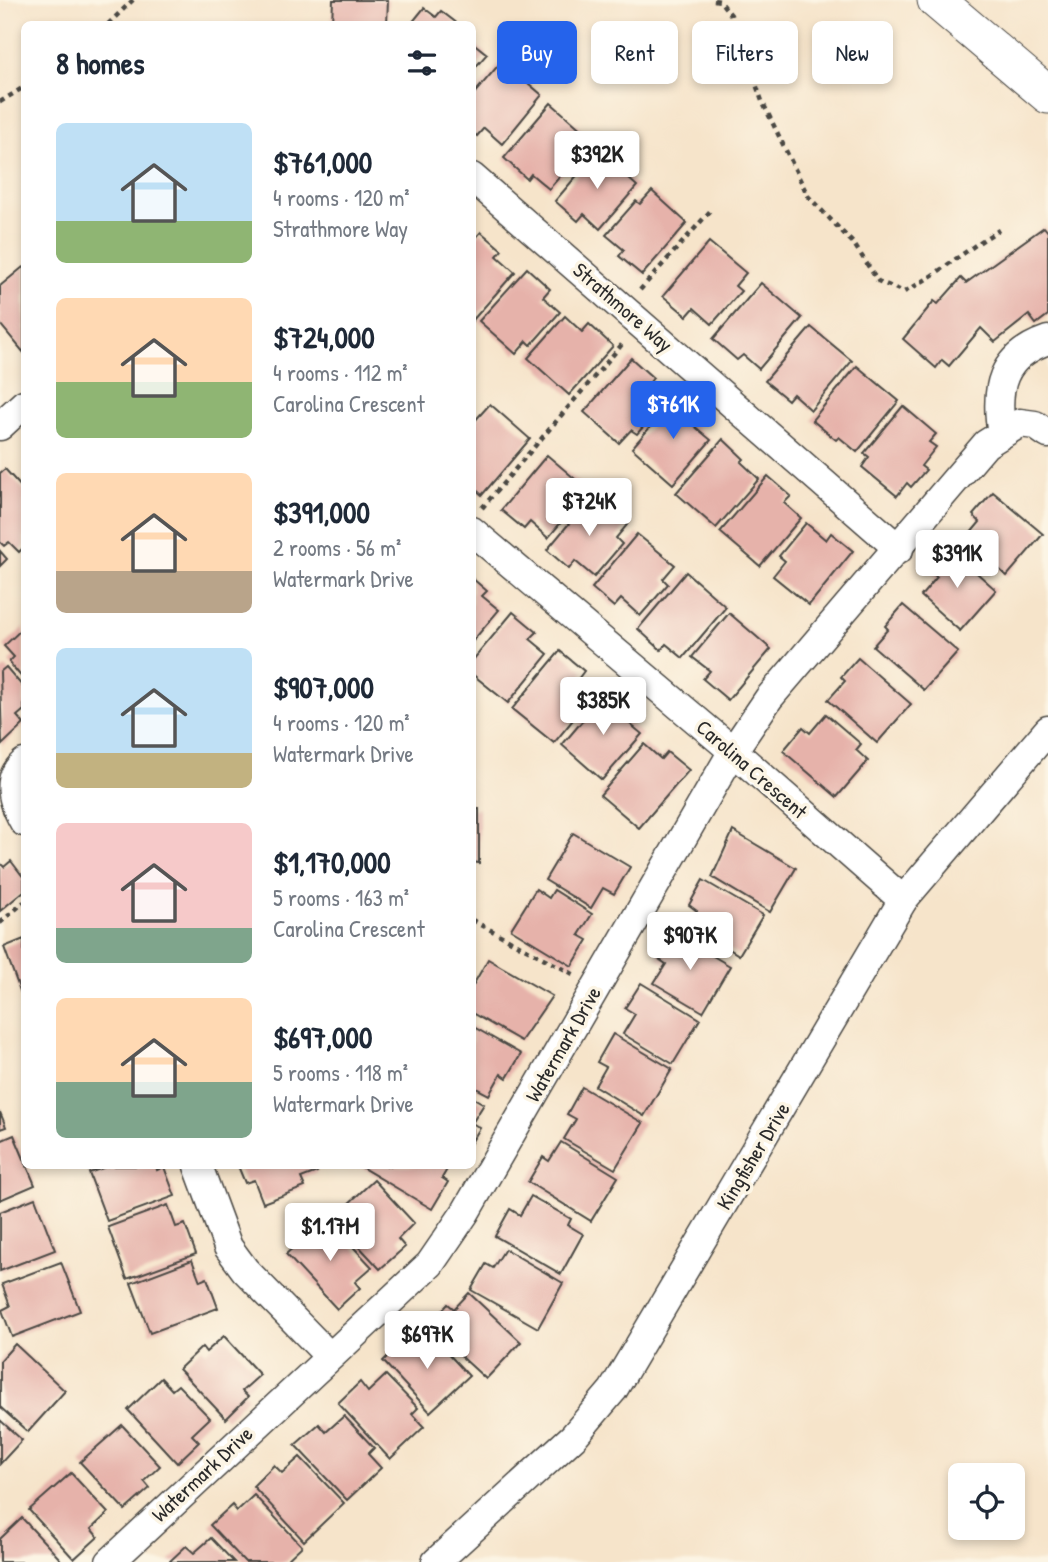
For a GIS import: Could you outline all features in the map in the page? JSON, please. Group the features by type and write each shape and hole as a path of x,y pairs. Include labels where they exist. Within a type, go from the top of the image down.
{"main road":[{"path":"936,0 1048,95"}],"street":[{"name":"Strathmore Way","path":"476,180 899,549"},
{"path":"994,439 1007,371 1020,352 1048,340"},
{"path":"994,439 1020,423 1035,425 1048,435"},
{"name":"Watermark Drive","path":"110,1562 430,1264 465,1213 733,751 769,698 994,439"},
{"name":"Carolina Crescent","path":"477,520 903,900"},
{"name":"Kingfisher Drive","path":"436,1562 573,1437 613,1390 903,900 1048,730"},
{"path":"21,767 14,777 12,796 21,816"},
{"path":"199,1169 228,1247 245,1270 329,1356"}],"path":[{"path":"111,21 132,0"},
{"path":"714,0 720,1 731,15 762,101 808,196 854,244 878,281 904,292 940,273 974,245 999,230"},
{"path":"0,102 21,89"},
{"path":"477,520 712,209"},
{"path":"0,923 21,905"},
{"path":"476,922 597,986"}],"building":[{"path":"333,0 388,0 387,21 332,21"},
{"path":"424,8 436,17 441,11 454,21 413,21"},
{"path":"476,45 487,54 476,66"},
{"path":"497,67 497,84 529,84 542,95 502,144 484,128 476,135 476,91"},
{"path":"551,103 592,139 549,189 531,174 527,179 504,158"},
{"path":"598,151 637,186 600,229 584,214 578,221 555,201"},
{"path":"652,191 687,223 642,275 619,256 624,250 606,235 636,201 640,204"},
{"path":"1044,227 1048,232 1048,315 1036,324 1029,315 995,342 981,328 949,366 942,360 936,368 903,339 934,301 938,304 961,278 966,283"},
{"path":"481,232 502,250 497,256 515,272 476,316 476,238"},
{"path":"709,242 746,273 735,286 741,291 712,324 694,308 687,316 663,296"},
{"path":"527,268 550,289 543,297 560,312 531,345 527,341 516,354 479,321"},
{"path":"21,269 21,349 0,324 0,286"},
{"path":"761,283 802,318 759,369 743,355 737,360 713,339"},
{"path":"565,316 582,332 589,324 613,346 569,395 528,358"},
{"path":"811,327 852,361 811,410 793,394 788,400 765,381"},
{"path":"631,358 653,378 647,386 665,402 637,434 631,430 619,443 584,412"},
{"path":"857,366 899,401 857,452 839,437 836,440 812,420"},
{"path":"677,396 701,417 693,425 711,440 673,484 632,448"},
{"path":"490,404 530,439 482,495 476,490 476,420"},
{"path":"903,406 936,434 929,442 936,447 921,466 926,470 911,487 907,483 897,496 862,467 869,457 864,453"},
{"path":"723,439 744,459 741,462 759,479 716,528 676,493"},
{"path":"547,455 588,490 548,538 530,522 524,529 501,510"},
{"path":"5,469 21,487 19,552 9,542 4,546 0,542 0,473"},
{"path":"768,476 791,496 784,503 801,518 760,566 720,532"},
{"path":"993,492 1043,534 1007,576 965,540 980,522 973,515"},
{"path":"592,496 627,525 616,538 622,544 594,577 575,561 569,569 547,550"},
{"path":"806,523 826,540 831,533 853,551 809,605 773,576 785,561 779,556"},
{"path":"637,534 675,565 663,579 668,584 640,616 621,599 614,607 592,588"},
{"path":"949,548 996,590 960,631 921,596 937,577 929,571"},
{"path":"0,551 7,559 0,566"},
{"path":"686,572 726,607 683,658 666,644 661,650 638,629"},
{"path":"476,581 487,591 482,596 499,610 476,637"},
{"path":"903,605 958,652 924,690 873,646 888,629 885,626"},
{"path":"513,612 537,632 530,639 548,654 508,703 476,677 476,656"},
{"path":"729,613 771,649 728,700 703,679 710,671 692,657"},
{"path":"21,630 21,676 9,662 14,657 4,646"},
{"path":"560,651 584,671 578,679 595,693 554,743 512,709"},
{"path":"858,658 911,704 877,743 828,700 845,681 841,677"},
{"path":"6,667 21,684 21,713 17,716 21,721 21,727 2,745 0,672"},
{"path":"607,692 630,713 624,719 642,734 602,780 562,745"},
{"path":"826,714 861,744 856,750 868,761 837,797 783,751 803,727 810,733"},
{"path":"644,744 661,759 667,752 689,770 639,828 600,795"},
{"path":"476,809 479,809 479,863 476,863"},
{"path":"733,831 796,868 770,912 712,877"},
{"path":"573,833 630,867 614,894 603,888 591,908 545,880"},
{"path":"11,861 21,874 21,894 0,911 0,863 4,867"},
{"path":"703,880 763,915 739,955 726,947 722,953 685,932 697,911 689,905"},
{"path":"536,889 549,898 554,890 592,914 579,935 588,940 572,966 511,929"},
{"path":"672,932 730,966 703,1012 654,983 666,964 657,958"},
{"path":"21,940 21,994 4,947"},
{"path":"488,959 552,996 521,1041 476,1015 476,980"},
{"path":"641,983 700,1019 673,1064 623,1034 635,1014 625,1008"},
{"path":"476,1028 521,1054 507,1078 501,1074 489,1095 476,1088"},
{"path":"613,1034 672,1069 644,1116 595,1086 606,1067 597,1062"},
{"path":"582,1087 643,1123 615,1169 564,1139 576,1119 567,1114"},
{"path":"476,1099 484,1104 476,1117"},
{"path":"0,1112 6,1127 0,1129"},
{"path":"14,1135 21,1152 21,1169 28,1169 35,1185 0,1200 0,1141"},
{"path":"561,1142 618,1177 591,1221 528,1182 543,1157 549,1161"},
{"path":"100,1169 165,1169 175,1196 107,1221 89,1173"},
{"path":"239,1169 316,1169 317,1172 301,1178 305,1187 263,1203 254,1180 245,1183"},
{"path":"365,1169 447,1169 442,1178 448,1182 432,1209"},
{"path":"374,1180 414,1223 398,1239 405,1247 380,1269 333,1218"},
{"path":"531,1196 571,1219 568,1225 583,1234 561,1274 495,1236 510,1209 520,1215"},
{"path":"35,1198 55,1250 0,1271 0,1212"},
{"path":"168,1205 176,1227 185,1224 196,1254 127,1279 108,1227"},
{"path":"326,1218 372,1267 355,1282 360,1288 337,1309 286,1254"},
{"path":"505,1249 563,1283 538,1328 471,1290 486,1264 493,1268"},
{"path":"192,1260 200,1281 207,1278 218,1308 150,1333 131,1283"},
{"path":"61,1262 80,1311 12,1337 2,1310 10,1306 2,1284"},
{"path":"469,1293 521,1342 486,1379 428,1326 448,1304 454,1309"},
{"path":"430,1334 469,1376 430,1412 383,1361 405,1340 413,1349"},
{"path":"224,1336 260,1375 242,1391 248,1397 226,1419 179,1369 202,1347 206,1352"},
{"path":"15,1344 65,1391 28,1432 0,1407 0,1361"},
{"path":"386,1375 418,1408 412,1414 424,1427 390,1459 338,1403 360,1382 368,1392"},
{"path":"161,1378 172,1390 178,1385 210,1418 192,1435 199,1442 177,1463 128,1410"},
{"path":"344,1416 374,1448 368,1454 381,1468 347,1500 295,1445 319,1424 326,1432"},
{"path":"0,1420 22,1440 0,1464"},
{"path":"122,1425 160,1466 144,1481 150,1488 125,1510 80,1462"},
{"path":"300,1457 344,1503 304,1541 253,1486 274,1465 282,1473"},
{"path":"71,1473 108,1513 91,1529 98,1537 74,1559 29,1510"},
{"path":"254,1495 302,1546 285,1562 245,1562 210,1525 232,1505 237,1511"},
{"path":"22,1518 60,1559 57,1562 0,1562 0,1539"},
{"path":"211,1538 234,1562 169,1562 186,1546 194,1553"}]}
